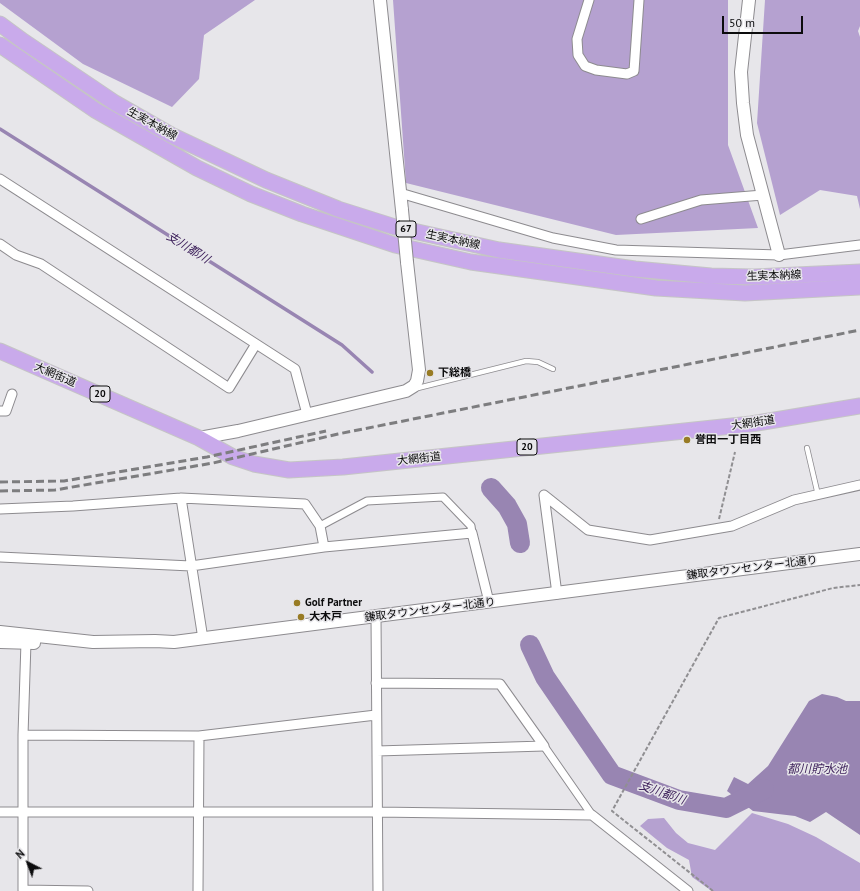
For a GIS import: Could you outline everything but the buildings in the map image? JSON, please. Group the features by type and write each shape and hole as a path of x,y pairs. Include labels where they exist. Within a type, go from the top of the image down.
{"main road":[{"name":"生実本納線","path":"0,24 103,95 171,135 266,180 338,209 395,227 507,251 635,269 711,276 754,277 860,272"},
{"name":"生実本納線","path":"0,45 96,110 197,168 251,194 302,214 395,245 471,262 656,288 745,293 860,287"},
{"name":"大網街道","path":"0,351 199,438 233,457 254,464 289,470 313,470 751,424 860,406"}],"street":[{"path":"199,438 238,431 406,391 414,386 417,381 419,370 380,0"},
{"path":"589,0 577,39 578,55 585,66 596,70 627,74 634,71 639,0"},
{"path":"749,0 741,72 743,103 747,135 779,255"},
{"path":"0,180 296,369 307,414"},
{"path":"400,193 552,238 616,250 779,255 860,245"},
{"path":"641,219 701,200 763,195"},
{"path":"0,244 16,255 41,264 229,388 256,344"},
{"path":"0,411 6,411 12,394"},
{"path":"557,594 544,496 588,530 650,540 717,530 732,526 780,504 860,485"},
{"path":"320,526 367,501 443,497 471,526 488,602"},
{"path":"181,498 203,639"},
{"path":"0,509 73,506 181,498 305,504 320,526 324,547"},
{"path":"0,557 191,566 324,547 472,533"},
{"name":"鎌取タウンセンター北通り","path":"0,632 93,642 174,642 860,554"},
{"path":"376,616 378,891"},
{"path":"0,642 26,642 83,648 123,649 155,647 174,642"},
{"path":"26,642 23,735 24,890 88,891"},
{"path":"376,683 500,684 592,815 688,891"},
{"path":"23,735 199,736 376,715"},
{"path":"198,891 200,813 199,736"},
{"path":"377,750 544,746"},
{"path":"0,812 377,812 592,815"}],"lane":[{"path":"406,391 526,361 538,362 553,369"},
{"path":"807,448 818,494"}],"path":[{"path":"717,530 735,452"},
{"path":"713,891 612,811 719,618 833,588 860,585"}],"shaded area":[{"path":"0,0 255,0 204,35 199,79 172,107 83,64 0,3"},
{"path":"393,0 728,0 728,145 758,228 616,235 406,183"},
{"path":"765,0 860,0 860,26 858,31 860,37 860,209 857,196 820,190 780,215 757,123"},
{"path":"752,813 788,824 816,837 860,863 860,891 712,891 692,877 689,860 667,848 640,826 648,819 664,818 676,833 688,843 715,850"}],"water":[{"name":"都川貯水池","path":"822,694 837,697 846,701 860,701 860,835 826,812 810,822 795,816 753,811 727,791 734,777 748,784 768,766 809,701"}],"waterway":[{"name":"支川都川","path":"0,129 342,345 372,372"},
{"name":"支川都川","path":"491,488 507,506 517,524 520,543"},
{"name":"支川都川","path":"530,645 545,677 612,775 679,800 726,808 764,789"}],"railway":[{"path":"0,491 55,490 213,463 338,434 860,330"},
{"path":"0,482 64,481 207,457 326,431"}],"place":[{"name":"下総橋","path":"430,373"},
{"name":"誉田一丁目西","path":"687,440"},
{"name":"Golf Partner","path":"297,603"},
{"name":"大木戸","path":"301,617"}]}
